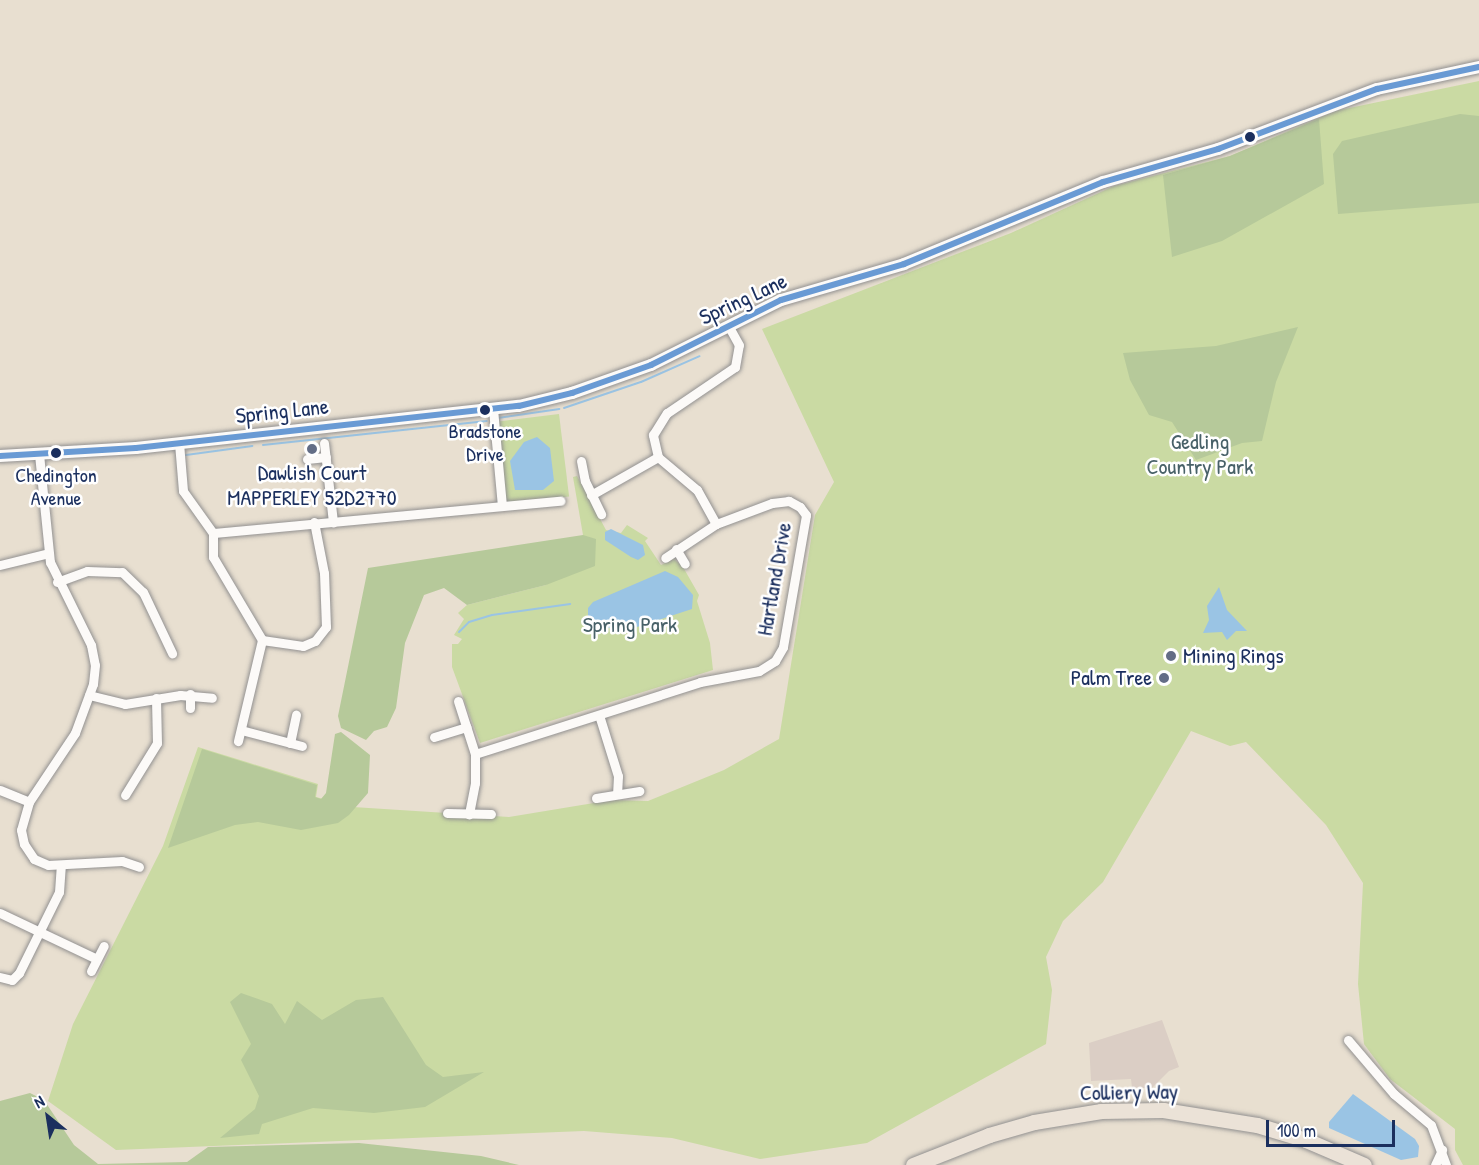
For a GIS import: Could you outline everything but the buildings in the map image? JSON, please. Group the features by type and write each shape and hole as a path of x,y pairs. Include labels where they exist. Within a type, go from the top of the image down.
{"main road":[{"name":"Colliery Way","path":"913,1165 989,1135 1034,1122 1132,1110 1229,1118 1306,1140 1364,1165"}],"street":[{"name":"Spring Lane","path":"0,456 179,443 519,406 625,376 781,300 904,264 1103,182 1218,149 1377,89 1479,67"},
{"path":"665,558 716,524 697,490 658,457 653,435 660,420 729,374 738,363 739,345 729,327"},
{"path":"493,409 502,506"},
{"path":"324,442 333,522"},
{"path":"179,443 183,491 213,533 213,557 262,640 238,741"},
{"path":"39,454 49,553 57,582 94,654 88,694 71,740 28,802 21,830 24,844 37,862 61,865 122,856 139,867"},
{"path":"307,459 326,457"},
{"path":"591,495 658,457"},
{"path":"581,461 591,495 602,514"},
{"path":"213,533 561,501"},
{"name":"Hartland Drive","path":"475,754 721,677 759,671 775,662 783,647 806,515 789,501 772,503 716,524"},
{"path":"262,640 303,646 315,641 326,627 324,573 314,522"},
{"path":"676,549 685,564"},
{"path":"0,565 13,555 49,553"},
{"path":"57,582 87,571 122,572 143,592 167,649"},
{"path":"88,694 125,704 190,694 212,698"},
{"path":"190,694 190,708"},
{"path":"125,795 157,743 156,698"},
{"path":"458,702 475,754 477,770 469,814"},
{"path":"599,715 618,776 617,794"},
{"path":"290,743 296,716"},
{"path":"434,738 466,727"},
{"path":"241,730 302,746"},
{"path":"132,785 142,792"},
{"path":"0,790 28,802"},
{"path":"596,798 639,791"},
{"path":"447,813 491,814"},
{"path":"0,977 16,978 59,892 61,865"},
{"path":"0,914 41,931 97,959"},
{"path":"91,971 104,946"},
{"path":"1348,1040 1394,1095 1431,1125 1446,1165"},
{"path":"1435,1165 1442,1150"}],"shaded area":[{"path":"1162,1020 1179,1067 1169,1071 1152,1088 1132,1088 1131,1079 1091,1081 1089,1043"}],"green space":[{"name":"Gedling Country Park","path":"1479,81 1479,1165 1463,1165 1455,1150 1455,1129 1390,1079 1364,1044 1358,984 1363,883 1326,825 1246,742 1230,746 1191,731 1103,882 1063,921 1046,957 1052,990 1046,1044 867,1143 760,1159 672,1138 584,1131 116,1150 48,1101 73,1024 163,846 198,747 318,784 316,797 353,807 509,817 612,800 648,801 724,770 779,739 815,515 834,482 762,329 1011,233 1114,186 1230,156 1335,111"},
{"path":"1460,114 1479,116 1479,203 1338,214 1333,154 1342,141"},
{"path":"1319,119 1324,184 1222,241 1172,257 1163,175 1230,156"},
{"path":"1298,327 1276,382 1262,441 1242,443 1196,460 1172,422 1149,415 1130,380 1123,353 1216,346"},
{"path":"559,414 569,496 507,504 496,422"},
{"name":"Spring Park","path":"577,476 606,530 621,533 627,525 648,538 645,541 661,565 674,559 683,567 699,595 697,601 710,643 713,670 480,743 452,667 452,644 458,644 462,639 454,635 464,619 458,613 467,605 546,585 583,535 573,477"},
{"path":"583,535 596,539 595,566 546,585 467,605 444,588 424,595 405,643 396,708 387,727 374,731 366,740 341,728 338,716 368,568"},
{"path":"341,732 370,755 368,793 349,815 338,823 301,830 258,822 235,825 168,848 202,749 317,785 315,797 321,799 326,793 335,734"},
{"path":"241,993 272,1004 285,1024 297,1001 322,1020 356,1000 383,997 426,1065 443,1077 484,1072 425,1107 374,1113 313,1108 262,1124 259,1134 220,1138 255,1109 259,1096 241,1060 251,1044 230,1002"},
{"path":"30,1093 44,1100 74,1145 98,1164 187,1162 208,1147 359,1143 481,1156 519,1165 0,1165 0,1101"}],"water":[{"path":"537,437 550,448 554,481 543,490 515,490 510,461 524,442"},
{"path":"611,529 643,545 645,555 638,560 605,540 605,532"},
{"path":"665,571 678,577 693,595 692,609 637,627 599,628 588,620 588,608 593,602"},
{"path":"1219,587 1227,610 1247,631 1236,631 1227,640 1222,632 1203,633 1209,620 1207,606"},
{"path":"1353,1094 1415,1139 1419,1146 1418,1157 1401,1160 1329,1128 1329,1122"}],"waterway":[{"path":"564,408 641,382 700,356"},
{"path":"498,418 559,409"},
{"path":"263,445 487,421"},
{"path":"186,455 252,446"},
{"path":"459,632 469,622 492,615 570,604"}],"transit line":[{"path":"0,456 136,448 519,406 572,393 651,365 781,300 904,264 1103,182 1218,149 1377,89 1479,67"}],"place":[{"name":"Bradstone Drive","path":"485,410"},
{"name":"Dawlish Court MAPPERLEY 52D2770","path":"312,449"},
{"name":"Chedington Avenue","path":"56,453"},
{"name":"Mining Rings","path":"1171,656"},
{"name":"Palm Tree","path":"1164,678"}]}
